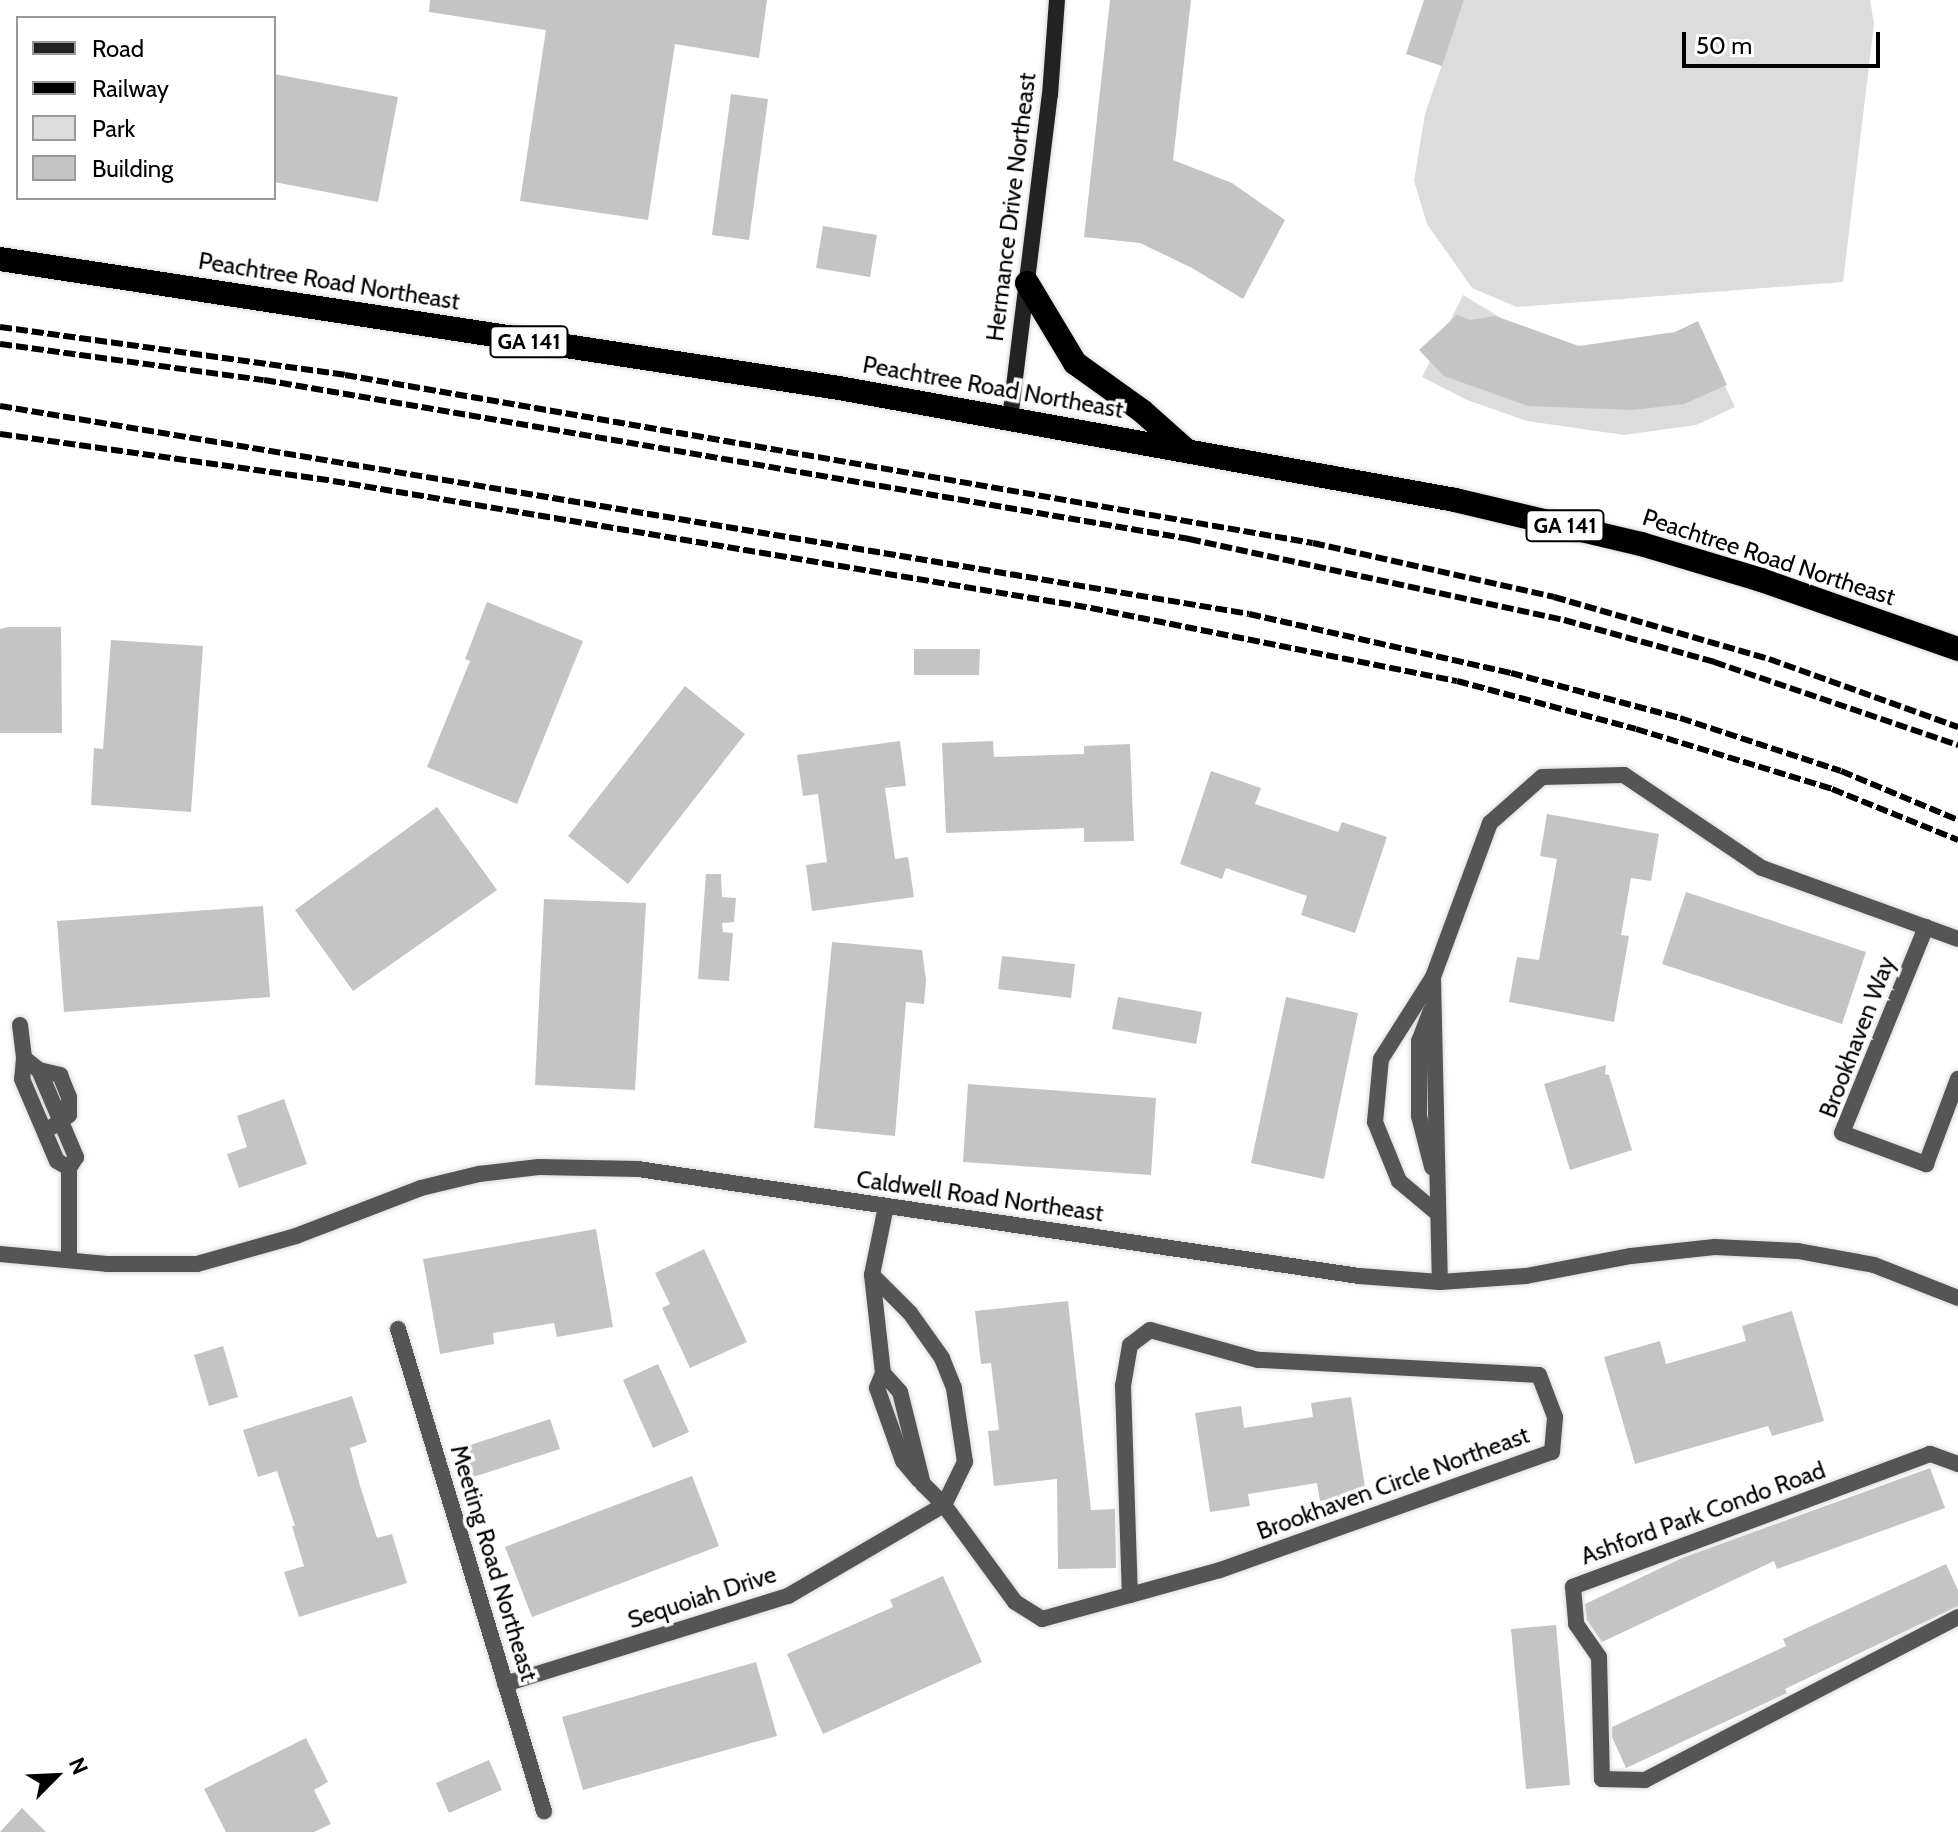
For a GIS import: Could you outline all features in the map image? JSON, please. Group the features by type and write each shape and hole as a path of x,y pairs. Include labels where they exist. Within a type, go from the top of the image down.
{"highway":[{"name":"Peachtree Road Northeast","path":"0,259 839,388 1455,500 1641,544 1776,585 1958,649"},
{"path":"1027,283 1075,363 1142,411 1188,451"}],"street":[{"name":"Hermance Drive Northeast","path":"1010,419 1050,95 1057,0"},
{"path":"1437,1213 1399,1181 1375,1122 1381,1059 1433,977 1490,823 1542,777 1624,775 1762,868 1958,939"},
{"name":"Brookhaven Way","path":"1926,927 1842,1133 1926,1164 1958,1079"},
{"path":"1433,977 1431,1010 1437,1042 1440,1282"},
{"path":"20,1025 24,1058 22,1079 57,1161 69,1168"},
{"path":"24,1058 39,1070 76,1157 69,1168 69,1260"},
{"path":"43,1131 60,1123"},
{"name":"Caldwell Road Northeast","path":"0,1254 107,1264 197,1264 296,1236 421,1188 479,1174 539,1167 638,1169 1359,1276 1440,1282 1526,1276 1631,1256 1715,1247 1798,1251 1874,1265 1958,1298"},
{"path":"872,1275 910,1313 942,1358 954,1388 965,1462 944,1505 903,1461 877,1388 883,1373 872,1275 886,1206"},
{"name":"Meeting Road Northeast","path":"398,1329 544,1811"},
{"name":"Brookhaven Circle Northeast","path":"944,1505 1015,1602 1042,1619 1130,1595 1220,1570 1552,1452 1555,1417 1539,1375 1258,1360 1150,1330 1130,1345 1123,1386 1130,1595"},
{"name":"Ashford Park Condo Road","path":"1958,1464 1930,1454 1573,1587 1576,1624 1599,1657 1602,1779 1645,1780 1958,1617"},
{"name":"Sequoiah Drive","path":"505,1684 788,1596 944,1505"}],"green space":[{"path":"1464,0 1870,0 1874,24 1843,282 1517,307 1472,288 1427,224 1414,181 1425,114"},
{"path":"1463,295 1501,318 1554,342 1597,351 1697,328 1735,407 1696,425 1624,435 1527,421 1467,400 1422,377"}],"building":[{"path":"430,0 767,0 759,58 675,44 648,220 520,201 546,30 429,12"},
{"path":"1110,0 1191,0 1173,160 1232,183 1285,220 1243,299 1192,268 1140,243 1084,237"},
{"path":"1424,0 1464,0 1442,66 1406,54"},
{"path":"276,74 398,97 378,202 276,182"},
{"path":"731,94 768,99 749,240 712,235"},
{"path":"823,226 877,235 870,277 816,268"},
{"path":"1457,315 1471,320 1495,316 1579,346 1675,332 1698,321 1727,385 1684,404 1632,410 1528,406 1444,376 1419,350"},
{"path":"487,602 583,641 517,804 427,767 470,661 465,659"},
{"path":"61,627 62,733 0,733 0,629"},
{"path":"111,640 203,646 191,812 91,805 94,748 103,749"},
{"path":"914,649 980,649 979,675 914,675"},
{"path":"685,686 745,734 628,884 568,836"},
{"path":"900,741 906,786 885,788 895,859 908,857 914,897 812,911 806,865 827,862 818,794 803,796 797,755"},
{"path":"993,741 994,757 1084,754 1084,746 1130,744 1134,841 1084,842 1084,828 946,833 942,743"},
{"path":"1211,771 1261,788 1255,804 1338,832 1342,822 1387,837 1355,933 1301,915 1307,896 1226,868 1222,879 1180,864"},
{"path":"437,807 497,890 353,991 295,910"},
{"path":"1547,814 1659,834 1651,881 1631,878 1621,935 1629,936 1614,1022 1509,1002 1517,957 1539,960 1557,859 1540,856"},
{"path":"706,874 721,874 722,897 736,898 734,922 722,923 723,932 733,933 729,981 698,979"},
{"path":"1686,892 1866,952 1842,1024 1662,964"},
{"path":"544,899 646,903 635,1090 535,1085"},
{"path":"263,906 270,997 64,1012 57,921"},
{"path":"832,942 922,950 926,980 924,1004 906,1002 895,1136 814,1128"},
{"path":"1002,956 1075,964 1071,998 998,989"},
{"path":"1118,997 1202,1012 1196,1044 1112,1029"},
{"path":"1286,997 1358,1013 1324,1179 1251,1163"},
{"path":"1606,1065 1605,1074 1609,1075 1632,1150 1570,1170 1544,1084"},
{"path":"968,1084 1156,1098 1151,1175 963,1162"},
{"path":"284,1099 307,1164 239,1188 227,1154 247,1147 237,1116"},
{"path":"596,1229 613,1327 557,1337 554,1323 493,1333 494,1344 440,1354 423,1259"},
{"path":"704,1249 747,1342 690,1368 662,1308 670,1304 655,1273"},
{"path":"1068,1301 1091,1510 1115,1509 1116,1568 1058,1569 1057,1479 994,1486 988,1431 999,1430 991,1363 981,1364 975,1311"},
{"path":"1792,1311 1824,1421 1772,1436 1768,1426 1635,1464 1604,1357 1660,1341 1666,1364 1746,1341 1742,1326"},
{"path":"223,1346 238,1397 209,1406 194,1355"},
{"path":"658,1364 689,1432 653,1448 623,1380"},
{"path":"352,1396 367,1442 350,1448 360,1486 377,1538 392,1534 407,1583 299,1617 284,1572 304,1566 292,1526 295,1526 277,1471 258,1477 243,1430"},
{"path":"1351,1397 1366,1494 1320,1501 1317,1483 1248,1494 1250,1506 1210,1512 1195,1413 1241,1406 1244,1428 1313,1417 1311,1403"},
{"path":"550,1419 560,1449 467,1479 458,1449"},
{"path":"1930,1468 1945,1508 1777,1569 1774,1561 1602,1642 1587,1620 1585,1604 1682,1558"},
{"path":"692,1476 719,1546 532,1617 505,1547"},
{"path":"1946,1564 1958,1590 1958,1606 1785,1689 1787,1693 1626,1768 1612,1737 1612,1727 1786,1646 1783,1639"},
{"path":"943,1576 982,1662 823,1734 787,1654 893,1607 890,1600"},
{"path":"1556,1625 1570,1785 1526,1789 1511,1629"},
{"path":"756,1662 777,1736 583,1790 562,1717"},
{"path":"306,1738 328,1782 314,1790 331,1824 314,1832 226,1832 204,1789"},
{"path":"489,1760 502,1790 449,1813 436,1783"},
{"path":"22,1808 46,1832 0,1832"}],"railway":[{"path":"0,327 345,375 1313,543 1554,597 1769,659 1958,727"},
{"path":"0,344 264,380 1189,539 1564,620 1714,662 1958,745"},
{"path":"0,406 1249,614 1511,673 1680,718 1841,771 1958,820"},
{"path":"0,434 333,481 1091,608 1457,681 1636,729 1832,789 1958,840"}]}
